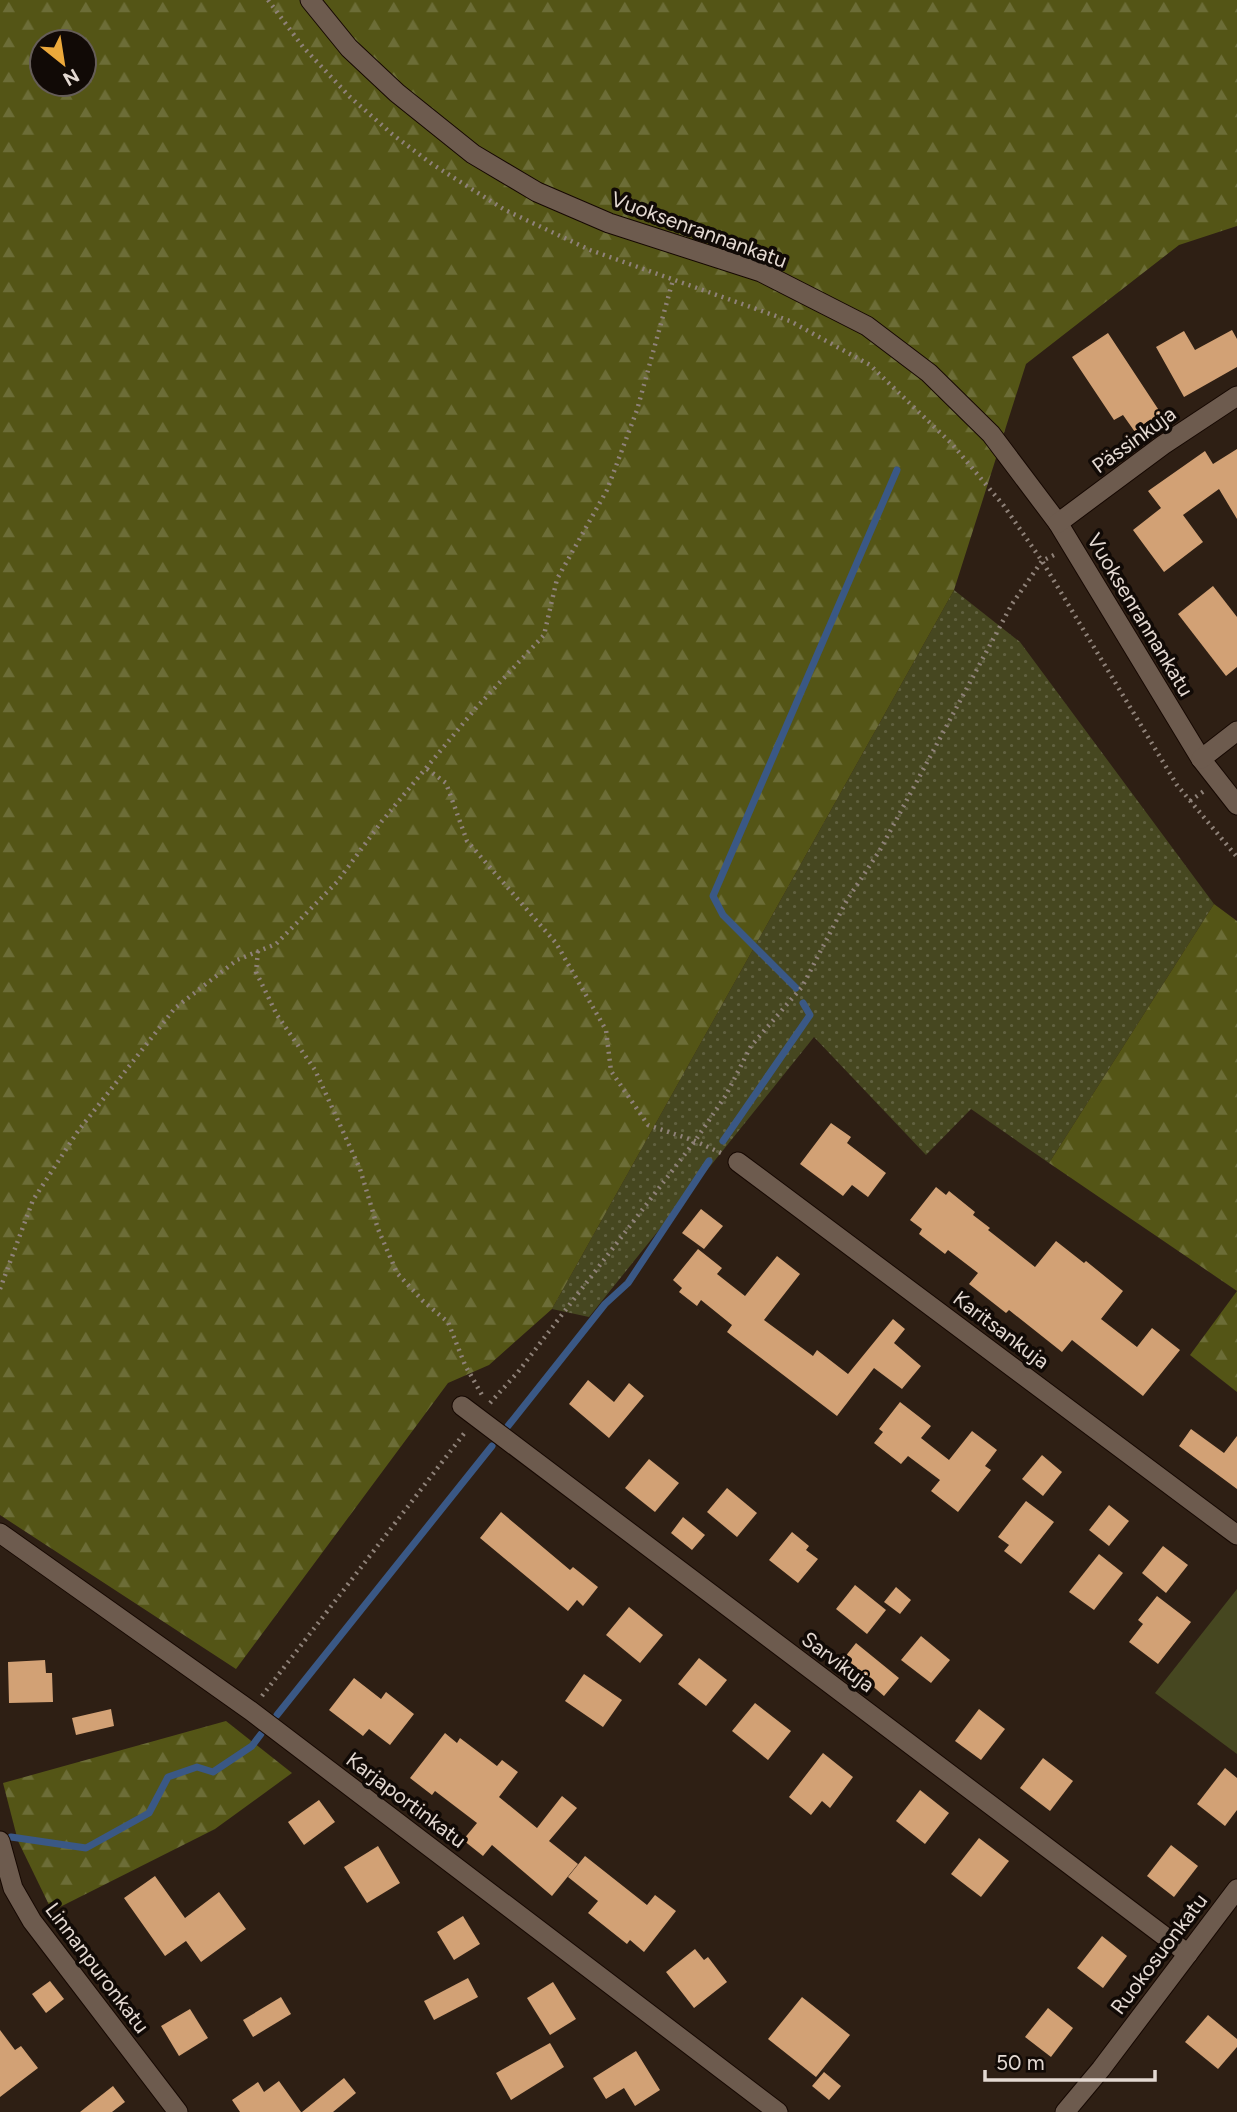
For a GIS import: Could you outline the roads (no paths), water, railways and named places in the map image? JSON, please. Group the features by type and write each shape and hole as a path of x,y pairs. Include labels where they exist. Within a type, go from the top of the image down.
{"street":[{"name":"Vuoksenrannankatu","path":"310,0 349,48 397,93 473,154 537,192 609,223 761,272 867,326 929,373 991,434 1058,523 1201,760 1237,805"},
{"name":"Pässinkuja","path":"1058,523 1163,445 1237,396"},
{"path":"1201,760 1237,731"},
{"name":"Karitsankuja","path":"738,1162 1237,1535"},
{"name":"Sarvikuja","path":"475,1410 1188,1954"},
{"name":"Karjaportinkatu","path":"0,1533 251,1711 778,2112"},
{"name":"Linnanpuronkatu","path":"0,1841 13,1888 32,1921 178,2112"},
{"name":"Ruokosuonkatu","path":"1065,2112 1101,2069 1237,1889"}],"waterway":[{"path":"796,988 723,915 713,896 897,470"},
{"path":"723,1141 810,1015 803,1003"},
{"path":"508,1426 605,1304 628,1283 709,1161"},
{"path":"277,1715 492,1446"},
{"path":"11,1837 86,1848 149,1813 168,1777 197,1767 213,1772 252,1746 261,1734"}]}
